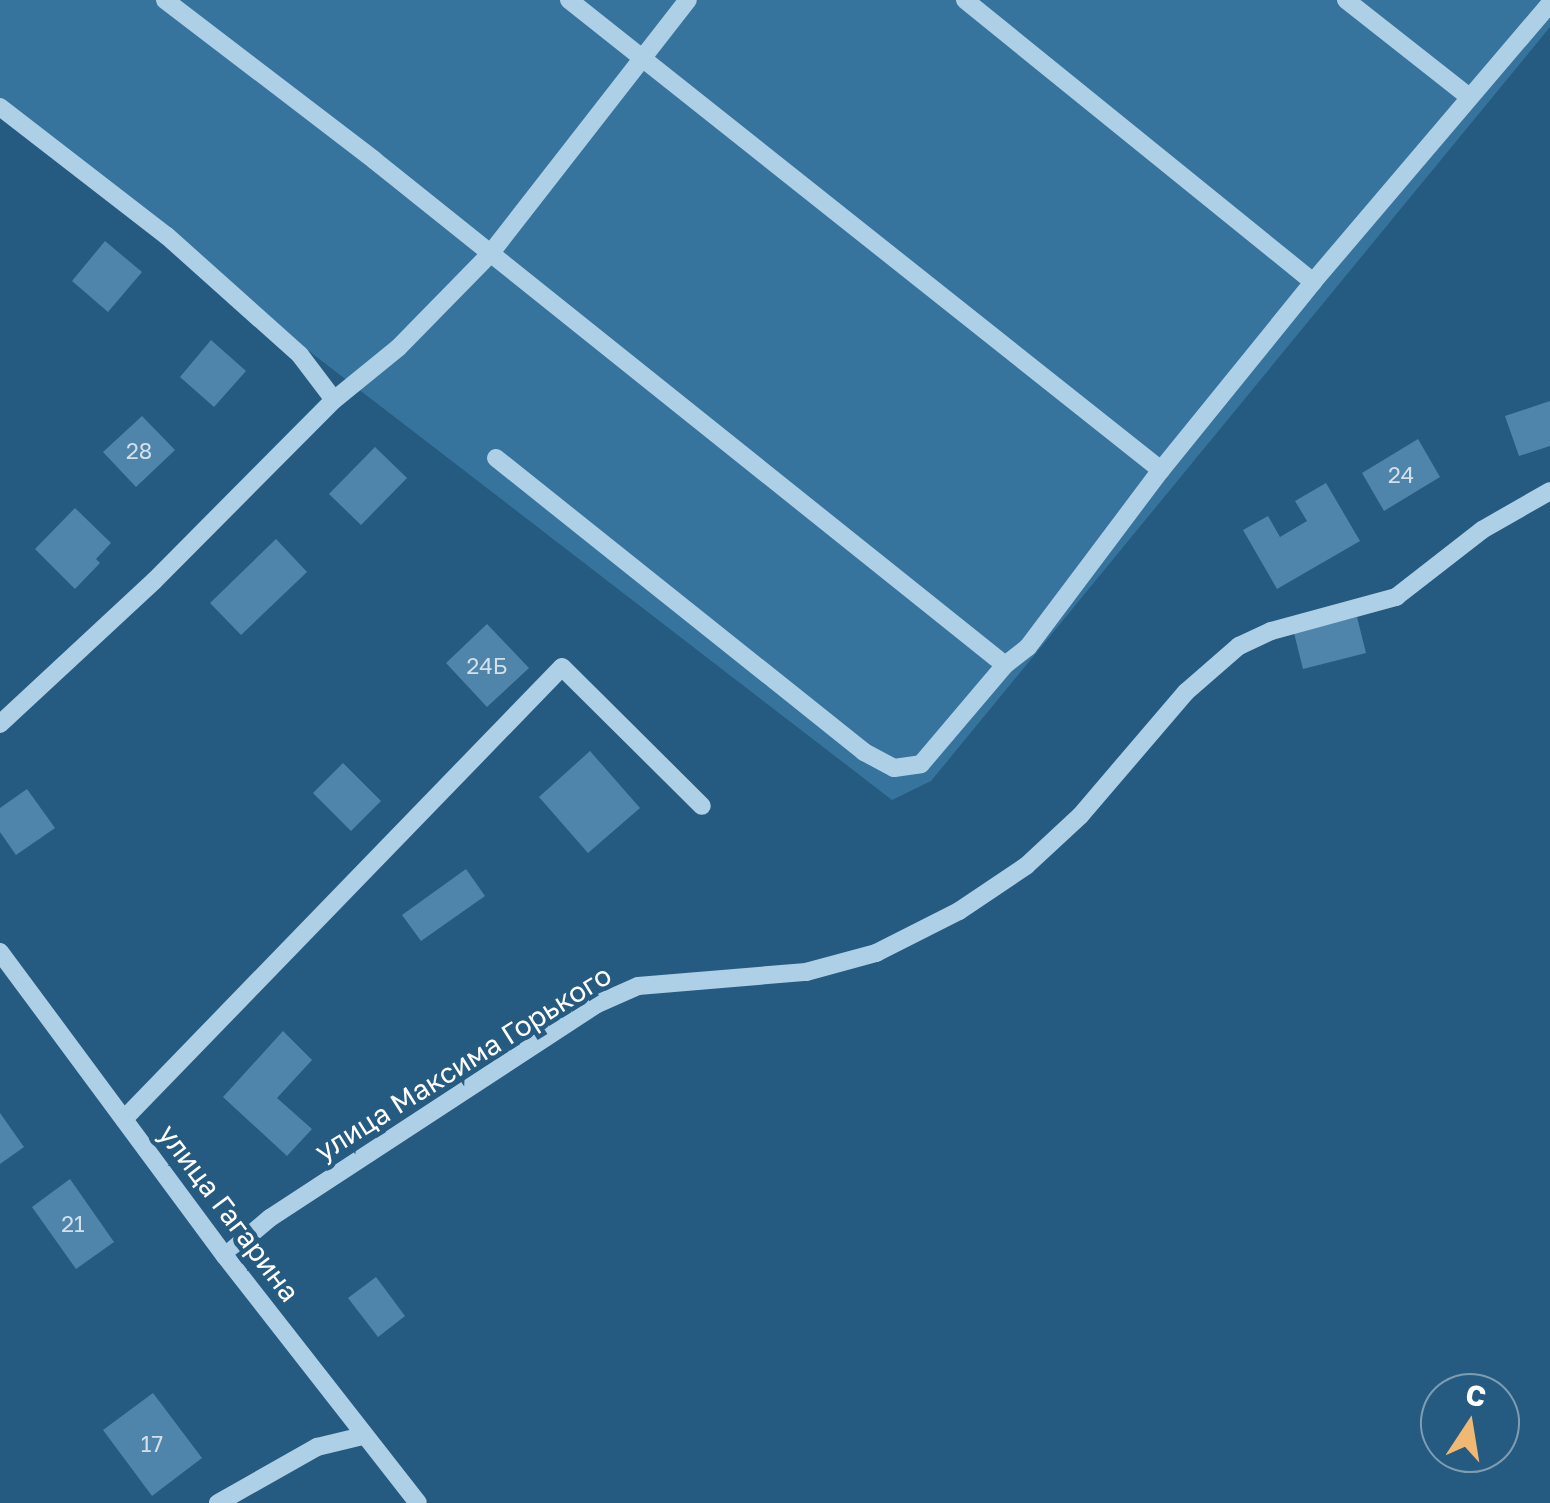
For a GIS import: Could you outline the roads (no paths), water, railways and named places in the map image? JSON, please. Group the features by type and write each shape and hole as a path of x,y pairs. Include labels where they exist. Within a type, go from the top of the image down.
{"street":[{"path":"165,0 1005,664"},
{"path":"568,0 1161,470"},
{"path":"0,724 154,581 334,400 398,348 490,254 688,0"},
{"path":"964,0 1313,282"},
{"path":"1346,0 1468,96"},
{"path":"496,458 864,752 894,768 922,764 1005,664 1028,647 1161,470 1313,282 1363,228 1468,96 1550,4"},
{"path":"0,107 167,236 300,355 334,400"},
{"name":"улица Максима Горького","path":"225,1256 270,1218 596,1005 638,986 806,972 876,953 959,911 1026,866 1080,816 1186,692 1239,646 1271,631 1396,597 1482,530 1550,491"},
{"path":"124,1119 562,667 702,806"},
{"name":"улица Гагарина","path":"0,952 225,1256 418,1503"},
{"path":"218,1503 317,1447 363,1436"}]}
